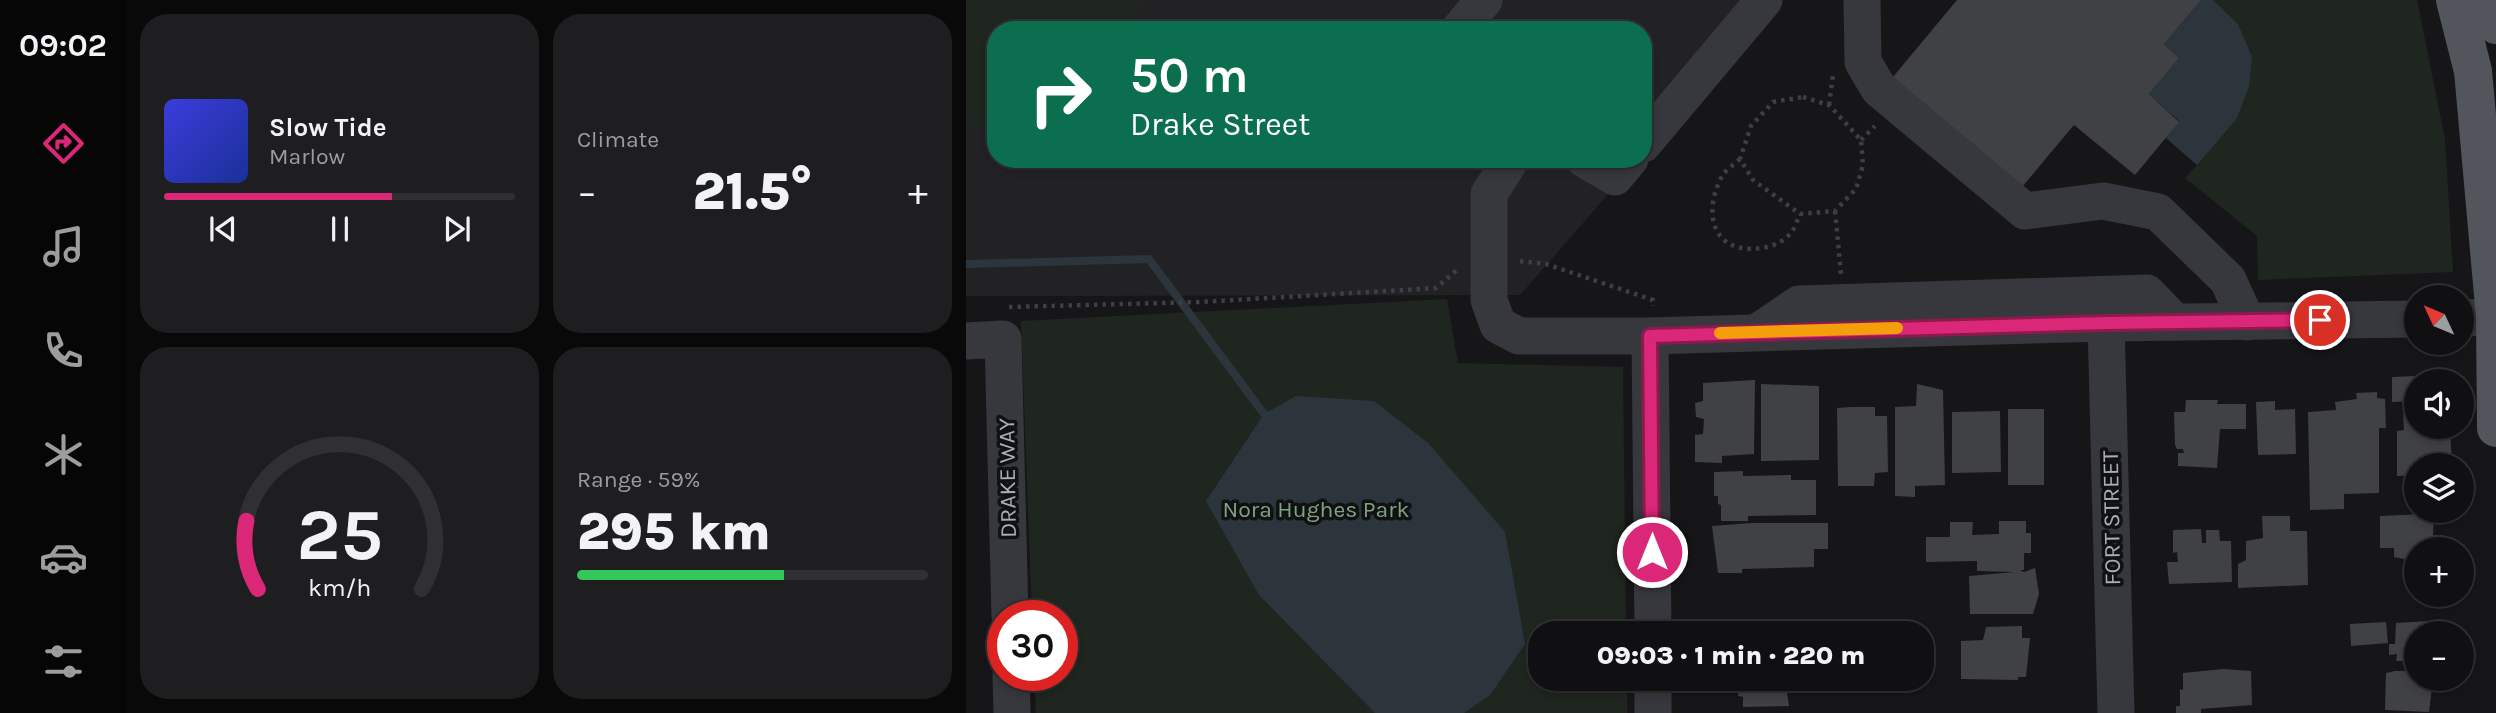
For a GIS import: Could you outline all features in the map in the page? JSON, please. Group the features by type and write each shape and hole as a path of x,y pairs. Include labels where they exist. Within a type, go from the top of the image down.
{"main road":[{"path":"2455,0 2473,71 2484,317 2496,428"},
{"path":"2490,0 2496,25"}],"street":[{"path":"1466,21 1484,0"},
{"path":"1652,133 1764,0"},
{"path":"1863,0 1863,62 1879,89 2025,211 2103,201 2158,212 2228,280 2247,322"},
{"path":"1505,168 1489,194 1489,300 1498,325 1519,336 1650,336 2106,323 2404,319"},
{"path":"1600,168 1615,177 1622,168"},
{"path":"1759,331 1799,304 2147,293 2175,322"},
{"path":"966,341 1003,323"},
{"name":"DRAKE WAY","path":"1003,323 1010,600"},
{"name":"FORT STREET","path":"2106,323 2116,713"},
{"path":"1650,336 1653,621"},
{"path":"1011,691 1012,713"},
{"path":"1653,691 1653,713"}],"path":[{"path":"1740,159 1753,180 1800,214 1835,211 1856,189 1863,165 1861,140 1829,105 1803,97 1773,102 1751,126 1740,159 1722,175 1712,203 1714,228 1723,242 1746,250 1774,246 1791,234 1800,214"},
{"path":"1835,211 1843,303"},
{"path":"1003,323 1139,303 1436,288 1465,263 1490,259 1546,264 1653,300 1650,336"}],"shaded area":[{"path":"966,0 1781,0 1652,144 1652,21 987,21 987,168 1631,168 1520,295 966,296"},
{"path":"2201,0 2213,0 2238,24 2252,57 2249,86 2237,118 2197,165 2166,138 2179,121 2149,94 2179,58 2164,44"},
{"path":"1296,396 1374,401 1428,443 1505,532 1525,644 1490,695 1464,713 1375,713 1259,595 1206,501 1264,414"}],"green space":[{"path":"966,0 1142,0 1126,21 987,21 987,134 966,118"},
{"path":"2213,0 2417,0 2445,139 2453,272 2258,280 2257,236 2185,178 2197,165 2238,24"},
{"name":"Nora Hughes Park","path":"1447,299 1458,363 1623,367 1626,621 1528,621 1528,691 1627,691 1627,713 1036,713 1035,691 1078,691 1078,600 1031,600 1021,321"}],"building":[{"path":"1957,0 2201,0 2164,44 2179,58 2149,94 2179,122 2135,175 2074,125 2017,193 1888,83"},
{"path":"2392,377 2404,377 2404,402 2392,402"},
{"path":"1755,380 1754,454 1722,456 1722,463 1695,462 1695,435 1703,434 1704,419 1696,417 1695,403 1703,401 1703,383"},
{"path":"1761,384 1819,386 1819,460 1761,461"},
{"path":"1917,384 1943,390 1945,485 1915,486 1915,497 1895,496 1895,407 1916,406"},
{"path":"2377,392 2377,398 2385,399 2386,428 2379,428 2379,493 2344,494 2344,509 2310,510 2308,412 2336,410 2335,402 2357,399 2356,393"},
{"path":"2186,400 2218,400 2217,404 2246,404 2246,429 2220,429 2217,468 2178,466 2178,453 2184,453 2183,449 2177,449 2175,445 2174,412 2185,412"},
{"path":"2275,401 2275,410 2295,409 2296,454 2258,455 2256,402"},
{"path":"1875,407 1875,416 1887,416 1888,472 1875,473 1874,486 1838,486 1837,408"},
{"path":"2008,409 2044,409 2044,485 2008,485"},
{"path":"2000,411 2001,472 1952,473 1952,412"},
{"path":"2404,430 2404,439 2451,439 2451,453 2404,453 2404,476 2397,476 2397,431"},
{"path":"1743,471 1743,476 1791,475 1791,480 1816,480 1816,515 1748,516 1748,521 1721,521 1721,505 1718,504 1718,496 1714,496 1714,472"},
{"path":"2404,515 2404,523 2434,523 2433,535 2443,537 2404,537 2404,559 2394,557 2394,548 2380,548 2380,516"},
{"path":"2262,516 2290,516 2290,531 2307,531 2308,585 2238,588 2238,564 2246,560 2246,541 2263,538"},
{"path":"1999,521 2026,521 2026,533 2031,533 2031,553 2024,553 2024,570 2020,570 2024,572 2035,568 2039,594 2033,614 1970,614 1969,576 2015,572 1977,571 1977,561 1926,562 1926,537 1950,537 1950,522 1973,522 1972,535 1999,534"},
{"path":"1828,523 1828,549 1814,549 1814,567 1742,569 1742,573 1718,573 1712,526"},
{"path":"2201,529 2202,543 2206,543 2206,530 2219,530 2220,541 2231,541 2232,582 2169,584 2167,562 2178,562 2177,552 2173,553 2173,530"},
{"path":"2386,622 2388,643 2351,646 2350,624"},
{"path":"2396,623 2404,623 2404,661 2396,661 2397,654 2389,655 2389,644 2395,644"},
{"path":"2022,626 2022,638 2030,638 2026,677 2018,677 2018,680 1961,679 1961,641 1983,640 1986,627"},
{"path":"2223,669 2251,671 2252,705 2201,709 2201,713 2176,713 2176,706 2180,706 2180,689 2183,690 2183,673"},
{"path":"2404,671 2404,691 2432,691 2429,712 2385,710 2386,673"},
{"path":"1738,691 1787,693 1789,706 1743,707 1743,697 1738,696"}],"waterway":[{"path":"966,264 1149,259 1264,414"}],"slow traffic":[{"path":"1720,333 1897,328"}],"route":[{"path":"1652,552 1650,336 1759,331 2320,320"}]}
